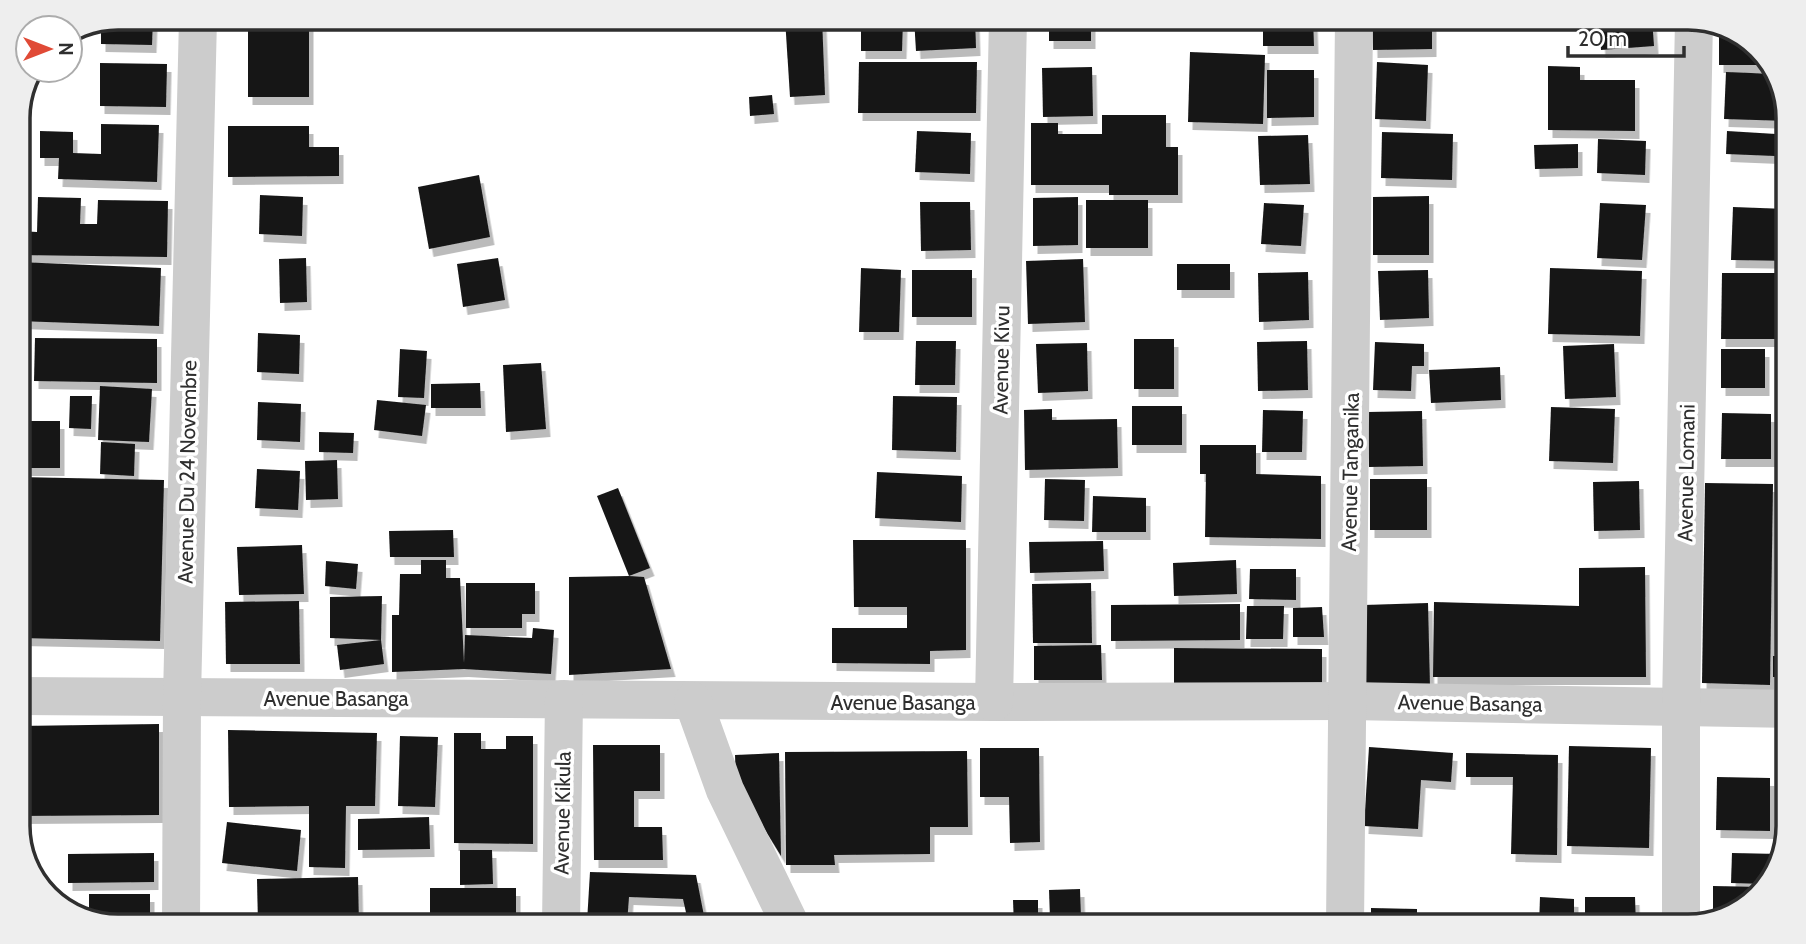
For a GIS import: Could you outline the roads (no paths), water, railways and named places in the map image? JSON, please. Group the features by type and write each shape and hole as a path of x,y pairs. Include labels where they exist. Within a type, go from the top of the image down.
{"street":[{"name":"Avenue Du 24 Novembre","path":"181,914 182,697 198,30"},
{"name":"Avenue Kivu","path":"994,702 1008,30"},
{"name":"Avenue Tanganika","path":"1345,914 1354,30"},
{"name":"Avenue Lomani","path":"1681,914 1681,707 1694,30"},
{"name":"Avenue Basanga","path":"30,696 693,701 1348,701 1776,709"},
{"name":"Avenue Kikula","path":"561,914 564,699"},
{"path":"693,701 725,790 785,914"}]}
